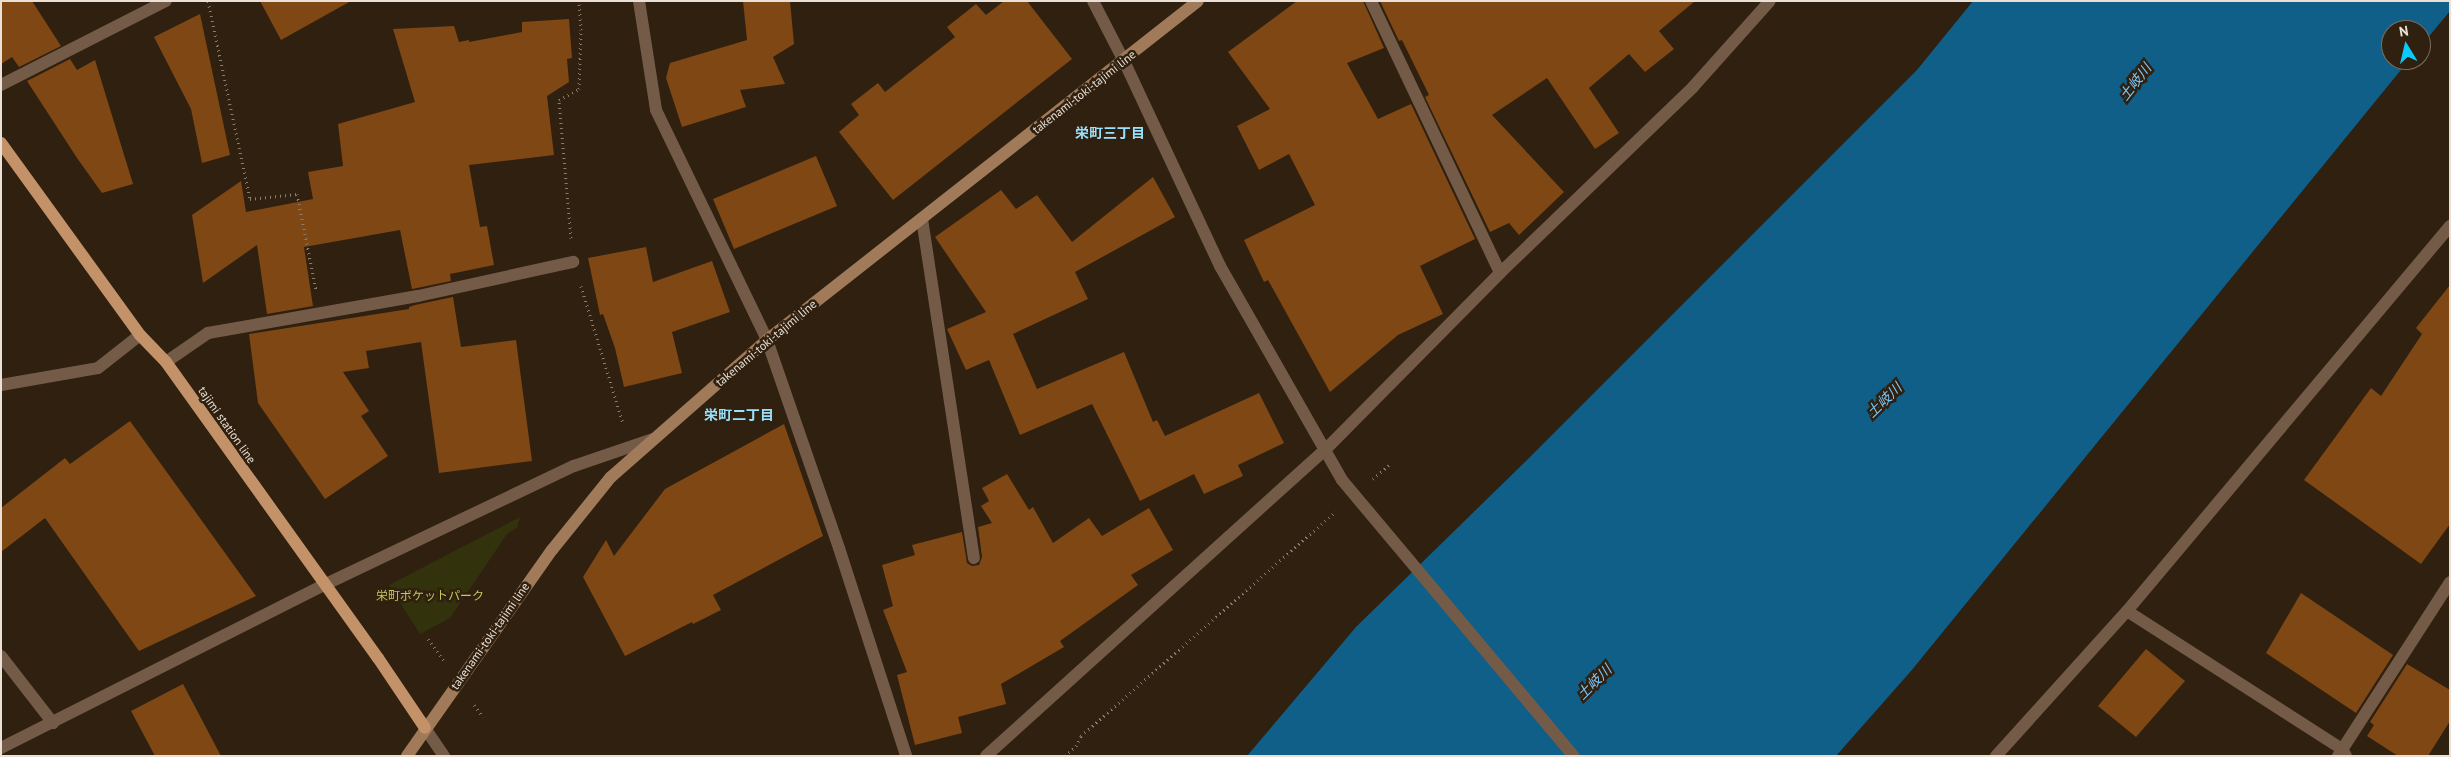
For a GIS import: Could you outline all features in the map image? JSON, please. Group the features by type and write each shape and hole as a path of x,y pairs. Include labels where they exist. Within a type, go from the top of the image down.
{"main road":[{"name":"takenami-toki-tajimi line","path":"407,756 552,550 611,477 767,340 1198,1"},
{"name":"tajimi station line","path":"1,143 140,335 166,362 378,658 425,728"}],"street":[{"path":"1,85 166,1"},
{"path":"639,1 656,110 767,340 839,548 906,756"},
{"path":"1093,1 1124,61 1220,266 1342,480 1574,756"},
{"path":"1371,1 1500,273"},
{"path":"986,756 1324,451 1500,273 1693,87 1770,1"},
{"path":"922,219 974,558"},
{"path":"1996,756 2127,611 2450,226"},
{"path":"166,362 208,333 539,273 573,262"},
{"path":"1,385 98,368 140,335"},
{"path":"1,748 324,585 574,466 653,439"},
{"path":"2127,611 2342,754 2450,582"},
{"path":"1,656 53,723"},
{"path":"425,728 444,756"}],"path":[{"path":"208,1 250,198 297,194 321,313"},
{"path":"579,1 581,30 579,89 559,100 573,262 630,447"},
{"path":"1366,484 1389,465"},
{"path":"1065,756 1076,746 1081,736 1336,510"}],"green space":[{"name":"栄町ポケットパーク","path":"520,517 517,528 507,534 450,618 420,634 389,585"}],"water":[{"name":"土岐川","path":"1973,1 2450,1 2450,11 2431,34 2431,20 2381,20 2381,70 2401,70 1911,671 1836,756 1247,756 1356,627 1529,458 1917,70"}],"building":[{"path":"1,1 32,1 61,46 19,67 12,57 1,64"},
{"path":"260,1 351,1 281,40"},
{"path":"743,1 790,1 794,44 773,57 785,84 740,90 746,107 682,127 666,78 670,63 747,40"},
{"path":"1004,1 1027,1 1072,59 893,200 839,132 859,115 851,104 878,83 885,92 955,37 947,27 976,4 986,15"},
{"path":"1297,1 1363,1 1384,48 1347,63 1378,119 1411,104 1475,239 1420,266 1443,314 1398,335 1330,392 1268,280 1264,282 1244,240 1315,205 1289,154 1259,170 1237,126 1270,109 1228,52"},
{"path":"1380,1 1695,1 1659,31 1674,49 1645,72 1629,54 1589,88 1619,133 1595,149 1547,78 1492,115 1564,192 1519,235 1509,223 1490,232 1425,97 1429,95 1402,40 1399,41"},
{"path":"200,14 230,155 202,163 191,109 154,37"},
{"path":"569,19 572,58 567,59 569,82 547,96 554,155 469,165 480,227 487,226 494,265 450,274 451,281 412,289 400,230 304,247 313,306 267,314 257,245 203,283 192,215 241,181 246,212 313,199 308,172 343,166 338,124 415,102 393,29 454,26 459,42 469,40 469,42 522,32 522,22"},
{"path":"70,59 77,70 95,60 133,184 102,193 27,81"},
{"path":"816,156 837,206 734,249 713,199"},
{"path":"1153,177 1175,217 1075,272 1088,299 1013,334 1037,389 1124,352 1153,422 1157,420 1165,436 1259,393 1284,443 1238,465 1243,476 1204,494 1194,474 1140,501 1092,404 1020,435 989,360 966,370 947,329 986,312 935,237 1001,190 1016,209 1037,195 1072,242"},
{"path":"646,247 653,282 712,261 730,312 672,332 682,373 624,387 615,348 603,314 600,315 588,258"},
{"path":"2450,285 2450,524 2421,564 2304,480 2371,388 2381,396 2422,334 2416,328"},
{"path":"453,297 461,347 516,340 532,461 439,473 421,342 366,351 369,368 343,372 369,411 361,416 388,456 325,499 258,403 249,334 409,309 409,307 415,305"},
{"path":"130,421 256,596 139,651 45,518 1,552 1,508 65,458 70,464"},
{"path":"784,424 823,536 713,595 721,610 693,624 692,622 625,656 583,577 606,540 614,556 665,489"},
{"path":"1007,474 1029,510 1033,507 1053,543 1089,518 1102,536 1149,508 1173,550 1131,575 1138,585 1060,641 1064,647 1001,684 1006,704 958,717 962,733 915,745 897,675 907,672 883,610 893,606 882,565 915,555 912,545 962,532 967,563 972,566 979,565 982,557 978,527 992,523 981,506 989,501 982,488"},
{"path":"2301,593 2393,655 2356,713 2266,653"},
{"path":"2146,649 2185,681 2136,737 2098,706"},
{"path":"2407,664 2450,690 2450,721 2428,756 2398,756 2367,736 2374,725 2370,722"},
{"path":"183,684 221,756 155,756 131,711"}],"district":[{"name":"栄町三丁目","path":"1110,133"},
{"name":"栄町二丁目","path":"739,415"}]}
